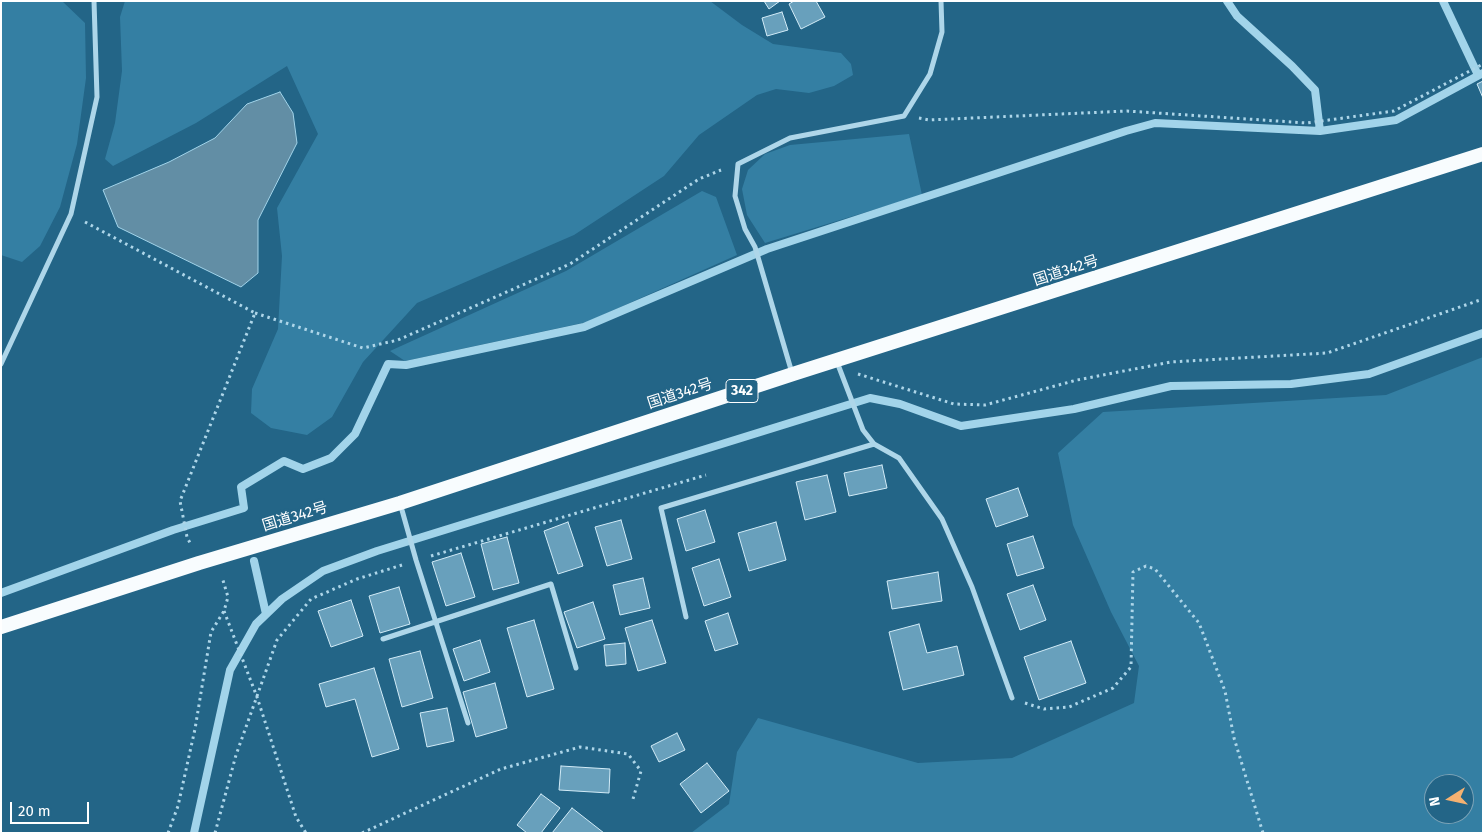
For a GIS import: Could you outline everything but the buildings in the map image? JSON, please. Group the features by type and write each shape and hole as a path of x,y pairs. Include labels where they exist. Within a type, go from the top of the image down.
{"highway":[{"name":"国道342号","path":"1,627 199,562 400,503 793,374 839,365 1483,154"}],"street":[{"path":"1,364 71,214 96,97 94,1"},
{"path":"793,374 755,247 745,229 735,196 738,164 790,138 904,116 930,74 942,32 940,1"},
{"path":"839,365 863,430 874,444 899,458 942,519 972,587 1012,698"},
{"path":"686,617 661,508 874,444"},
{"path":"400,503 416,560 468,723"},
{"path":"383,639 551,584 576,668"}],"path":[{"path":"904,116 929,120 1127,111 1307,123 1394,111 1483,64"},
{"path":"71,214 255,313 363,348 398,340 570,264 699,179 738,164"},
{"path":"839,365 954,404 985,405 1077,380 1171,362 1273,358 1327,353 1483,299"},
{"path":"199,562 187,537 180,501 255,313"},
{"path":"214,833 236,755 277,640 311,599 357,580 416,560 711,474"},
{"path":"168,833 178,806 195,729 211,632 224,611 228,597 216,558"},
{"path":"1012,698 1044,709 1069,707 1113,688 1131,667 1133,572 1146,566 1155,569 1199,623 1225,691 1234,738 1263,833"},
{"path":"224,611 257,697 296,817 306,833"},
{"path":"362,833 369,828 501,769 580,747 628,754 641,771 633,799"},
{"path":"369,828 371,833"}],"shaded area":[{"path":"1,1 62,1 85,23 86,78 77,144 60,207 40,246 22,262 1,255"},
{"path":"125,1 710,1 742,25 773,44 841,53 851,64 853,75 834,86 809,93 776,89 757,95 699,135 664,176 574,235 417,303 363,362 332,417 307,435 271,428 251,413 252,389 278,329 282,256 277,208 318,134 287,66 196,123 113,166 105,159 115,123 122,71 120,17"},
{"path":"280,92 293,113 297,143 258,220 258,273 241,287 118,227 103,190 169,162 215,138 247,104"},
{"path":"909,134 922,195 765,243 747,215 742,189 748,170 765,154 790,145"},
{"path":"702,191 716,197 737,255 587,322 405,361 390,351 566,271"},
{"path":"1483,357 1483,833 691,833 729,804 737,752 758,718 918,763 1012,758 1134,703 1139,666 1111,612 1073,525 1058,453 1103,412 1386,395"}],"waterway":[{"path":"1227,1 1237,16 1292,66 1315,90 1320,131"},
{"path":"1443,1 1478,75"},
{"path":"1,593 173,530 244,508 241,487 284,461 303,469 331,458 355,434 388,364 406,365 584,327 767,249 1155,123 1320,131 1396,120 1483,73"},
{"path":"194,833 230,670 256,624 282,599 323,571 377,551 870,398 900,404 961,426 1074,409 1171,386 1291,384 1369,374 1483,333"},
{"path":"254,561 266,614"}]}
